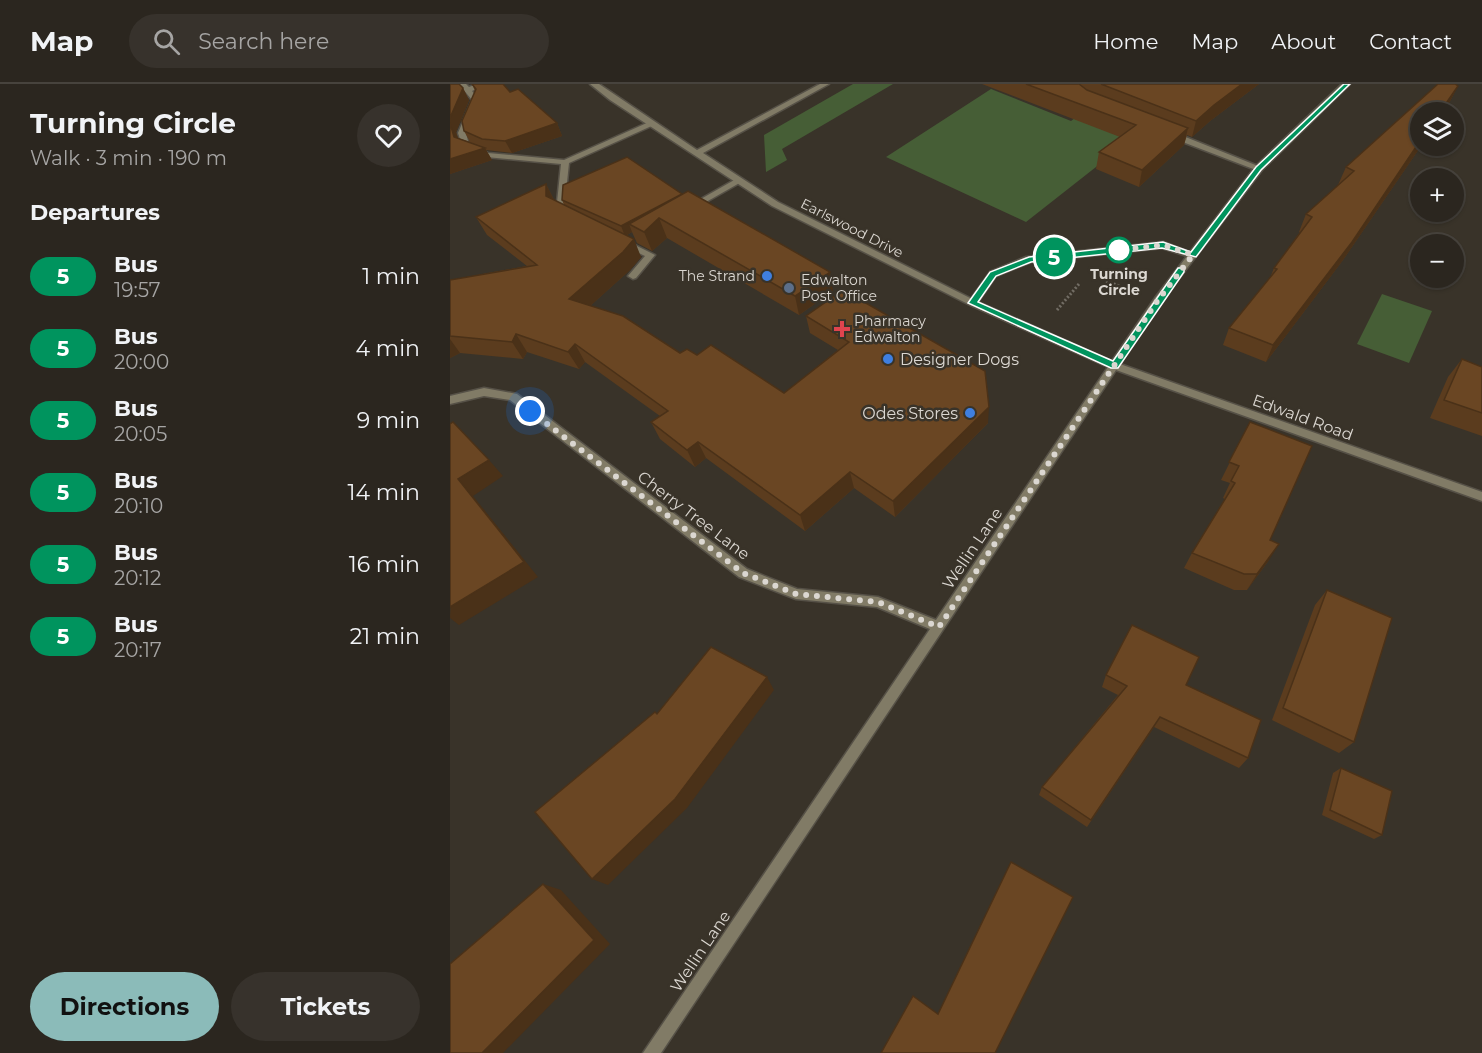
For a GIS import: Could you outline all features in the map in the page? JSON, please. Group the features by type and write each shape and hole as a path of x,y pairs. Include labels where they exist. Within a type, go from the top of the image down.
{"street":[{"path":"457,84 465,86 476,100 462,133 465,146 486,155 565,162 651,124"},
{"path":"468,90 483,84"},
{"name":"Earlswood Drive","path":"594,84 651,124 775,204 973,303 1114,366"},
{"path":"697,153 825,84"},
{"name":"Wellin Lane","path":"651,1053 1158,300 1259,168 1346,84"},
{"path":"1163,131 1259,168"},
{"path":"565,162 560,212 571,217"},
{"path":"677,215 739,181"},
{"path":"625,243 636,237"},
{"path":"614,238 651,255 633,276"},
{"path":"973,303 993,274 1029,260 1163,245 1193,255"},
{"name":"Edwald Road","path":"1114,366 1482,496"},
{"name":"Cherry Tree Lane","path":"450,399 484,392 513,397 743,573 796,594 878,602 939,627"}],"path":[{"path":"1040,333 1082,280"},
{"path":"1099,281 1107,281 1158,300"}],"green space":[{"path":"853,84 893,84 782,149 787,160 766,172 764,135"},
{"path":"991,89 1071,121 1084,111 1138,134 1026,222 886,157"},
{"path":"1382,294 1432,311 1409,363 1357,344"}],"building":[{"path":"450,84 459,84 463,88 450,118"},
{"path":"472,84 503,84 510,92 518,89 557,123 505,141 482,139 464,131 462,121 476,89"},
{"path":"1026,84 1079,84 1087,90 1188,128 1142,170 1099,152 1136,125"},
{"path":"1101,84 1242,84 1196,121"},
{"path":"1438,84 1458,86 1447,102 1418,102"},
{"path":"1410,109 1410,156 1352,242 1273,345 1229,328 1277,269 1274,268 1312,217 1306,214 1354,171 1346,167"},
{"path":"450,123 454,137 485,148 450,159"},
{"path":"627,157 682,194 621,226 562,200 563,185"},
{"path":"546,184 546,196 634,239 623,252 569,299 623,316 680,353 687,349 697,355 711,345 784,393 849,342 806,316 843,290 985,371 989,407 893,501 850,472 800,515 698,442 687,450 651,422 668,411 575,344 568,352 516,334 512,342 450,336 450,280 537,265 476,217"},
{"path":"688,191 830,272 795,296 659,218 644,232 629,224"},
{"path":"1462,359 1482,367 1482,413 1444,400"},
{"path":"453,422 489,460 458,479 524,562 450,607 450,424"},
{"path":"1250,422 1312,446 1270,540 1279,544 1257,574 1244,574 1192,553 1235,483 1231,481 1239,466 1229,462"},
{"path":"1327,590 1392,618 1354,742 1283,708"},
{"path":"1132,625 1199,657 1186,685 1261,720 1248,758 1160,717 1091,820 1042,787 1127,686 1106,675"},
{"path":"711,647 767,677 675,799 592,879 535,812 655,712 657,714"},
{"path":"1341,768 1392,791 1382,835 1330,810"},
{"path":"1011,862 1073,897 995,1053 881,1053 913,996 938,1014"},
{"path":"543,884 594,940 482,1053 450,1053 450,964"}],"bus line":[{"name":"5","path":"1181,270 1114,366 973,303 993,274 1029,260 1163,245 1193,255 1259,168 1346,84"}],"place":[{"name":"Turning Circle","path":"1119,250"},
{"name":"The Strand","path":"767,276"},
{"name":"Edwalton Post Office","path":"789,288"},
{"name":"Pharmacy Edwalton","path":"842,329"},
{"name":"Designer Dogs","path":"888,359"},
{"name":"Odes Stores","path":"970,413"}],"route":[{"path":"530,411 743,573 796,594 878,602 939,627 1158,300 1193,255 1163,245 1119,250"}]}
